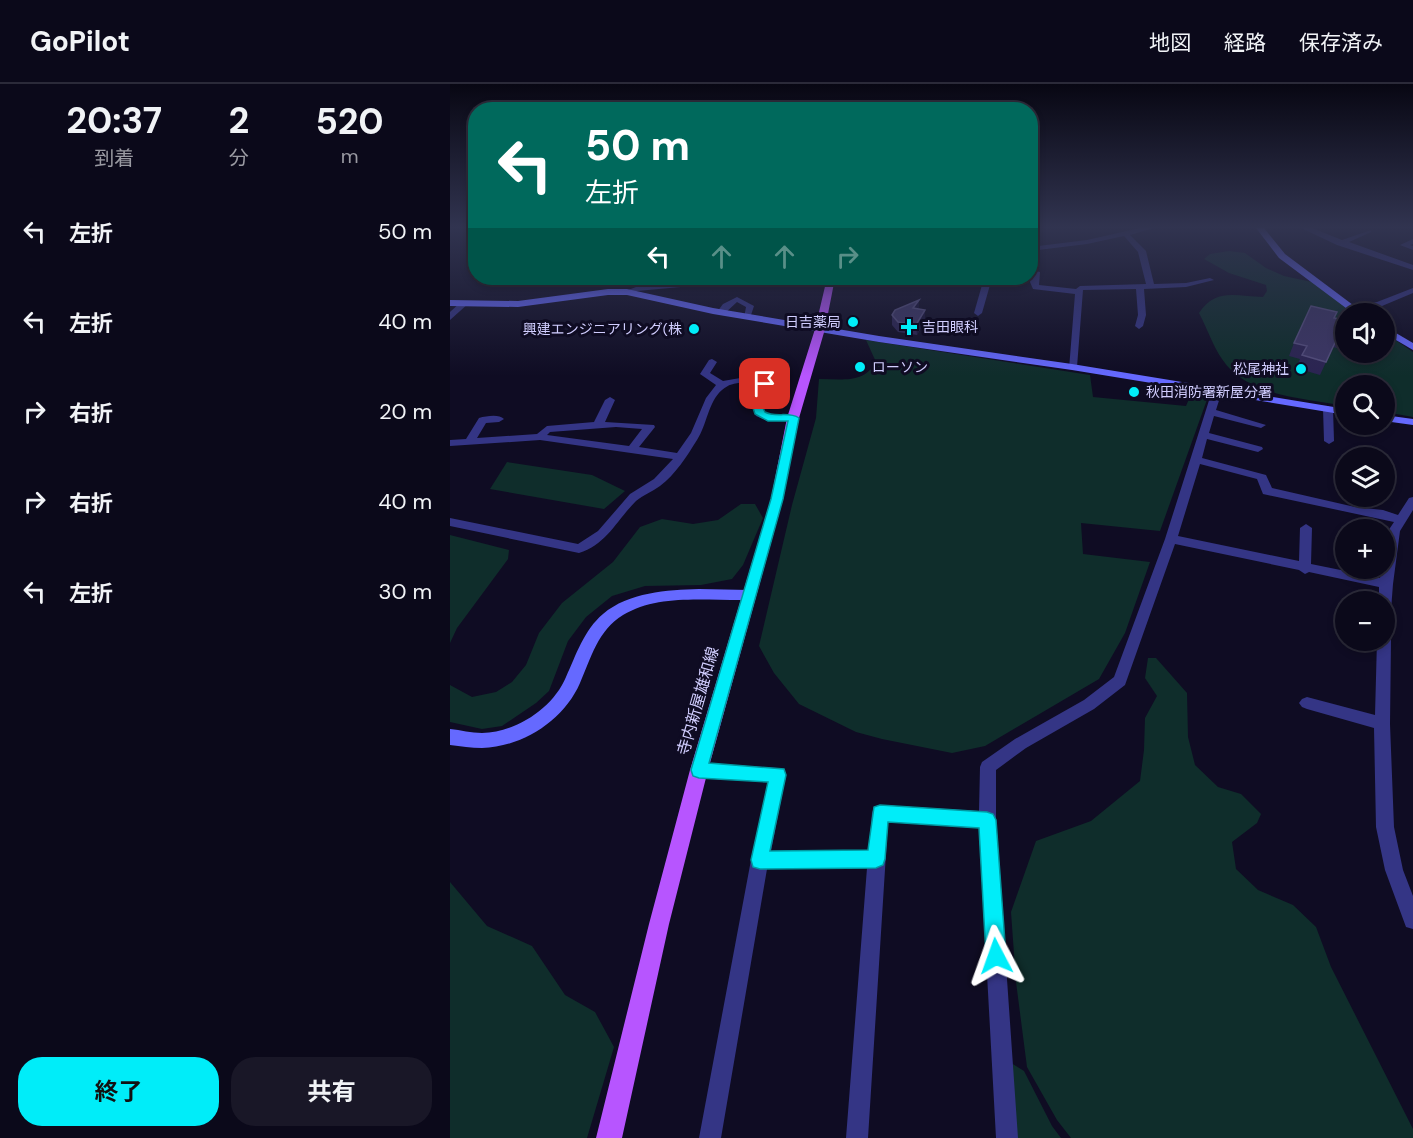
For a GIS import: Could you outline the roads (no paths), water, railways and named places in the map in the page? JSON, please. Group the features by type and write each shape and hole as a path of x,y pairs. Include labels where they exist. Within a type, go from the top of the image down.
{"main road":[{"name":"寺内新屋雄和線","path":"609,1138 659,924 699,770 777,499 793,418 820,329 829,285"}],"street":[{"path":"1149,277 1152,286"},
{"path":"1311,277 1346,303"},
{"path":"1035,285 1036,287 1079,291 1080,288 1186,285 1210,280"},
{"path":"627,292 680,285"},
{"path":"978,314 986,285"},
{"path":"1140,286 1142,315 1140,326"},
{"path":"1381,303 1413,290"},
{"path":"1072,367 1080,301 1079,291"},
{"path":"450,303 518,304 608,292 627,292 820,329 1335,410"},
{"path":"722,312 726,306 737,299 750,306 747,316"},
{"path":"450,317 465,303"},
{"path":"1395,336 1413,347"},
{"path":"712,362 705,374 723,385"},
{"path":"450,522 579,549 595,543 632,499 643,489 658,482 702,423 714,391 723,385 740,380 755,380 765,384 767,389 758,408 760,414 768,418 793,418"},
{"path":"1007,1138 987,820 988,767 1015,745 1103,696 1120,681 1171,539 1217,391"},
{"path":"598,426 610,400"},
{"path":"1328,409 1329,441"},
{"path":"1210,412 1261,425"},
{"path":"470,441 483,420 499,419"},
{"path":"1395,420 1413,423"},
{"path":"540,437 547,429 598,426 650,427 631,450"},
{"path":"1203,435 1258,449"},
{"path":"450,442 540,437 678,456"},
{"path":"1195,460 1262,477 1267,491 1355,511 1383,514 1400,520"},
{"path":"1386,591 1394,531 1413,501"},
{"path":"1305,569 1306,528"},
{"path":"1171,539 1305,569 1386,584"},
{"path":"450,737 485,740 513,736 556,706 570,687 589,639 601,624 618,611 640,602 662,597 748,595"},
{"path":"1384,651 1382,724 1385,826 1394,870 1413,920"},
{"path":"1307,703 1382,724"},
{"path":"699,770 778,775 760,860 710,1138"},
{"path":"856,1138 880,813 987,820"},
{"path":"760,860 876,859"}],"place":[{"name":"日吉薬局","path":"853,322"},
{"name":"吉田眼科","path":"909,327"},
{"name":"興建エンジニアリング(株","path":"694,329"},
{"name":"ローソン","path":"860,367"},
{"name":"松尾神社","path":"1301,369"},
{"name":"秋田消防署新屋分署","path":"1134,392"}]}
